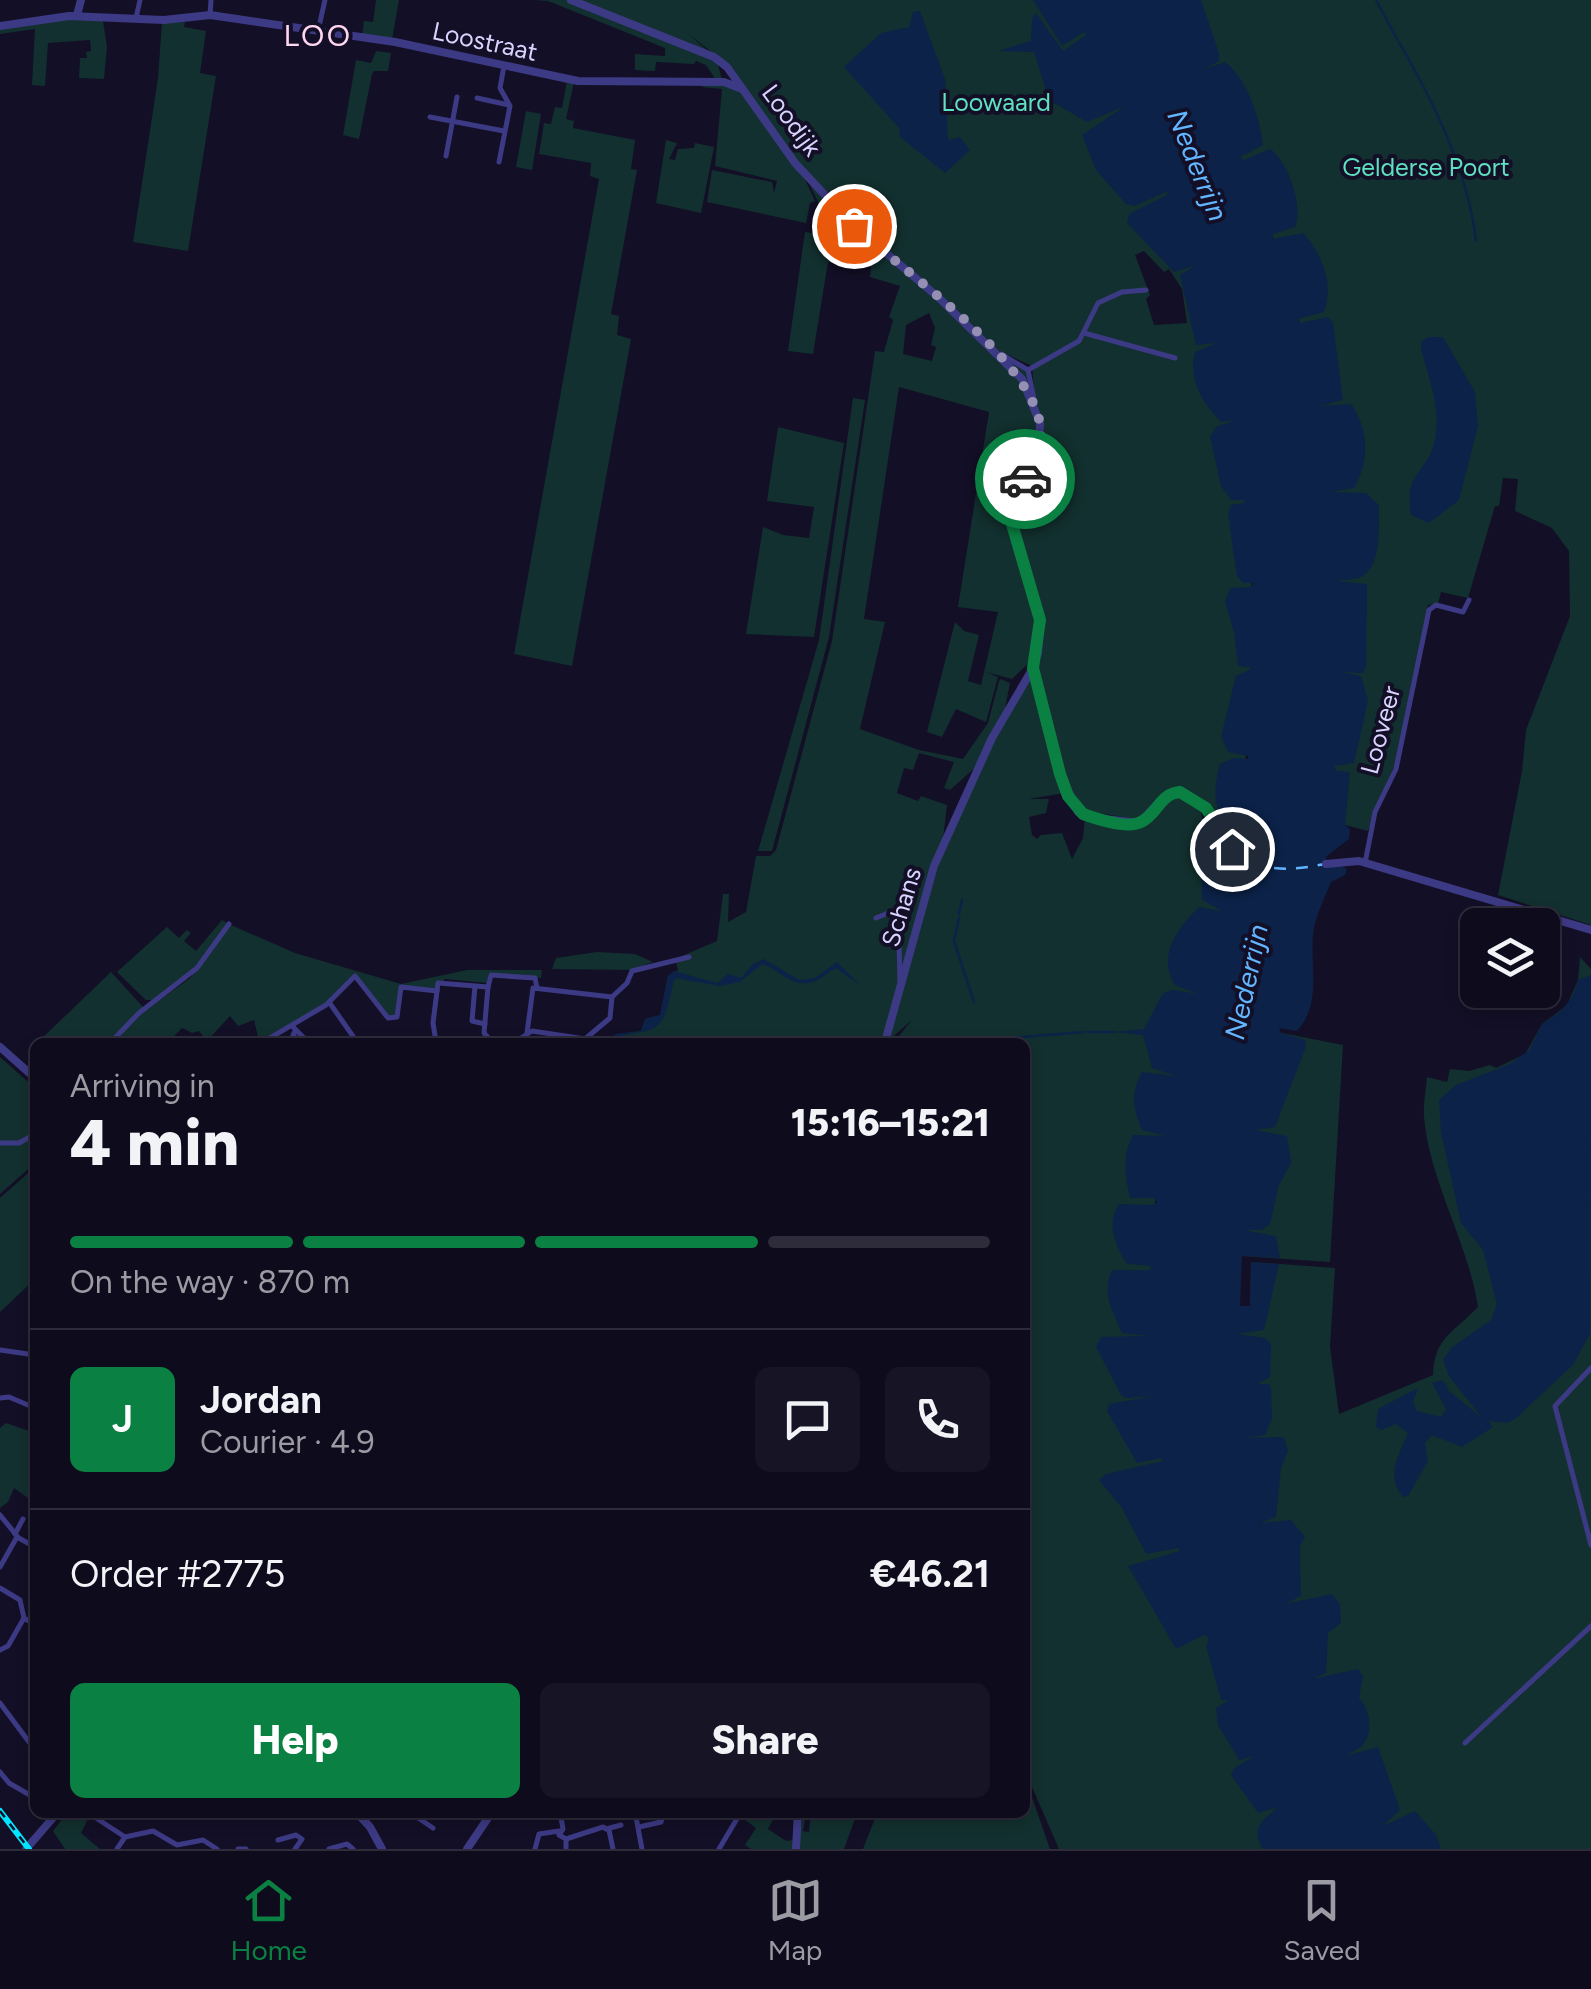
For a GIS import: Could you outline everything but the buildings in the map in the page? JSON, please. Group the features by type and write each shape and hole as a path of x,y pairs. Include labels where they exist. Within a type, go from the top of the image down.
{"street":[{"path":"77,16 81,0"},
{"path":"136,18 140,0"},
{"path":"210,15 211,0"},
{"path":"318,34 325,0"},
{"name":"Loodijk","path":"571,0 716,59 746,92 796,163 853,225 998,355 1022,379 1035,404"},
{"name":"Loostraat","path":"0,26 77,16 164,20 210,15 318,34 395,42 578,81 724,82 746,92"},
{"path":"716,59 726,75 724,82"},
{"path":"499,162 509,104 500,88 504,66"},
{"path":"446,156 456,97"},
{"path":"477,98 509,104"},
{"path":"430,117 504,131"},
{"path":"1028,370 1074,344 1098,304 1122,292 1146,290"},
{"path":"1084,333 1175,358"},
{"path":"998,355 1028,370"},
{"path":"1028,370 1041,441 1012,514 1040,620 1033,668 1068,796 1083,814 1139,823 1166,796 1180,792 1206,808 1232,849"},
{"name":"Looveer","path":"1365,863 1376,812 1396,769 1431,606 1460,613 1469,600"},
{"name":"Schans","path":"885,1038 943,843 992,738 1033,668"},
{"path":"1326,864 1352,860 1365,863 1591,930"},
{"name":"Schans","path":"876,918 900,908 906,911 898,942 900,982"},
{"path":"115,1038 139,1013 197,968 228,924"},
{"path":"589,1038 610,1018 612,997 628,983 632,972 688,957"},
{"path":"488,1038 484,1033 491,975 535,978 537,988"},
{"path":"271,1038 294,1028 355,976 388,1018 395,1019 401,988 437,991"},
{"path":"435,1038 433,1023 441,982 488,986"},
{"path":"475,986 472,1021 485,1024"},
{"path":"527,1033 531,990 612,997"},
{"path":"329,1002 353,1038"},
{"path":"294,1028 296,1038"},
{"path":"294,1028 304,1038"},
{"path":"520,1038 527,1033 564,1038"},
{"path":"0,1047 30,1074"},
{"path":"0,1143 19,1143 30,1137"},
{"path":"0,1350 30,1353"},
{"path":"1591,1368 1555,1406 1591,1545"},
{"path":"0,1398 8,1397 30,1406"},
{"path":"0,1515 16,1536 30,1544"},
{"path":"0,1568 23,1520"},
{"path":"0,1588 20,1600 24,1618 30,1621"},
{"path":"1,1648 24,1618"},
{"path":"1465,1743 1591,1626"},
{"path":"0,1703 30,1743"},
{"path":"0,1772 9,1783 30,1795"},
{"path":"26,1849 53,1818"},
{"path":"96,1818 126,1837"},
{"path":"363,1818 382,1849"},
{"path":"418,1818 433,1828"},
{"path":"472,1847 489,1818"},
{"path":"535,1849 539,1834 562,1829 561,1818"},
{"path":"636,1818 642,1849"},
{"path":"638,1828 661,1822 662,1818"},
{"path":"719,1849 737,1818"},
{"path":"796,1849 797,1818"},
{"path":"559,1831 566,1839 620,1825"},
{"path":"606,1828 614,1849"},
{"path":"118,1849 126,1837 153,1831 176,1847 203,1840 216,1849"},
{"path":"278,1840 296,1835 302,1838 296,1849"},
{"path":"566,1839 566,1849"},
{"path":"329,1849 348,1844 353,1849"}],"green space":[{"path":"376,0 399,0 392,40 362,36 364,21 373,22"},
{"path":"534,0 566,0 710,57 718,65 722,79 716,80 706,65 696,61 656,62 655,71 635,70 635,54 665,56 665,48 548,1"},
{"name":"Loowaard","path":"578,0 1069,0 1170,195 1221,352 1237,433 1252,597 1245,762 1234,843 1216,811 1168,792 1141,820 1080,810 1067,790 1037,672 1042,631 1014,527 1013,517 1042,430 1036,398 1002,356 1027,371 1034,389 1032,366 995,349 863,232 798,162 729,66 685,31 709,52","holes":["1144,251 1164,272 1169,269 1182,289 1187,323 1154,325 1146,299 1150,295 1135,255"]},
{"name":"Gelderse Poort","path":"1164,0 1591,0 1591,925 1560,915 1560,908 1538,908 1498,895 1526,730 1570,616 1569,551 1552,528 1515,511 1518,479 1503,478 1499,506 1495,506 1468,598 1441,592 1438,604 1428,605 1396,762 1368,831 1345,825 1331,797 1336,569 1323,427 1310,363 1273,238 1195,58"},
{"path":"70,19 103,21 107,47 104,79 79,78 80,58 87,58 86,52 91,51 90,40 48,43 45,86 32,85 35,29 0,34 0,28"},
{"path":"185,22 184,27 206,31 200,73 216,76 188,251 133,242 158,78 162,23"},
{"path":"376,51 391,53 388,71 372,74 359,139 343,135 356,60 371,63"},
{"path":"567,81 574,82 566,119 574,121 573,128 635,140 631,169 637,170 611,314 619,316 617,335 631,339 572,666 514,654 599,179 590,176 591,163 539,154 544,123 551,124 555,107 562,108"},
{"path":"704,83 740,92 803,175 815,201 810,203 806,223 707,202 712,170 772,182 774,193 777,181 715,166 722,89 702,87"},
{"path":"526,111 541,114 532,170 516,167"},
{"path":"666,140 677,143 669,159 675,160 678,149 694,148 695,143 714,147 701,213 656,203"},
{"path":"809,183 851,226 869,257 852,244 844,265 828,262 813,354 788,351 805,232 816,234 821,208"},
{"path":"858,233 933,295 1021,379 1036,410 1039,446 1010,518 1038,616 1034,658 1012,679 986,672 998,677 986,722 956,709 942,737 927,732 955,622 964,631 979,635 968,681 981,685 998,612 958,607 989,412 899,387 864,619 885,622 860,729 919,750 963,759 988,723 999,681 1010,683 1004,714 977,766 950,790 944,788 954,762 919,753 913,770 904,768 897,793 947,805 943,839 884,1038 612,1038 616,1034 641,1031 645,1019 660,1015 668,976 678,970 675,959 717,941 723,894 729,894 728,922 746,912 756,856 770,856 776,850 832,641 875,351 884,352 893,320 889,317 900,286 870,277 872,258","holes":["929,313 935,328 931,345 936,347 932,361 903,354 906,325"]},
{"path":"853,398 865,400 829,637 772,851 758,851 819,640"},
{"path":"778,427 844,443 814,637 746,634 763,527 783,535 809,538 814,507 767,501"},
{"path":"1032,677 1065,793 1028,799 1049,799 1046,813 1029,817 1032,835 1037,839 1062,833 1072,859 1083,838 1085,816 1144,823 1164,801 1178,794 1202,808 1201,816 1223,853 1222,911 1177,1075 1155,1202 1151,1266 1155,1399 1180,1551 1230,1700 1280,1806 1294,1849 1059,1849 1030,1782 1030,1038 897,1038 912,1020 888,1038 937,869 990,746"},
{"path":"222,920 227,923 196,966 153,1000 146,1000 117,972 167,927 179,938 187,930 191,933 184,941 196,951"},
{"path":"231,925 295,953 401,984 467,970 542,970 541,978 489,973 487,983 445,979 435,989 399,985 395,1017 388,1016 355,973 327,1003 264,1038 258,1038 254,1020 238,1026 230,1016 210,1038 182,1028 172,1038 118,1038 138,1016 190,978"},
{"path":"597,952 635,954 653,962 631,970 552,969 556,958"},
{"path":"1580,957 1591,969 1591,1849 1398,1849 1383,1826 1324,1702 1276,1575 1245,1443 1238,1375 1238,1306 1250,1306 1251,1262 1335,1268 1330,1347 1339,1414 1433,1375 1441,1344 1478,1307 1428,1141 1424,1112 1427,1077 1447,1082 1450,1069 1469,1071 1490,1065 1496,1068 1525,1054 1542,1024 1567,1005 1578,980"},
{"path":"111,972 143,1007 115,1038 42,1038"},
{"path":"1277,1032 1343,1045 1330,1262 1241,1256 1255,1126"},
{"path":"0,1057 30,1084 30,1167 0,1194"},
{"path":"30,1171 30,1284 0,1312 0,1198"},
{"path":"6,1423 30,1431 30,1499 14,1488 8,1502 0,1508 0,1428"},
{"path":"1030,1791 1050,1849 863,1849 875,1818 1030,1818"},
{"path":"63,1818 88,1818 81,1833 100,1849 65,1849 53,1831"},
{"path":"742,1818 773,1819 768,1829 786,1841 793,1840 794,1818 795,1849 751,1849 745,1845 756,1828"},
{"path":"803,1818 803,1831 809,1832 810,1818 855,1818 844,1849 797,1849"}],"water":[{"name":"Nederrijn","path":"1033,0 1201,0 1219,53 1219,61 1202,70 1225,62 1233,69 1246,88 1259,123 1263,145 1240,157 1244,160 1270,149 1283,163 1293,185 1295,227 1273,234 1272,239 1303,233 1325,270 1328,291 1324,312 1298,319 1300,323 1328,317 1333,323 1343,400 1320,406 1351,404 1364,434 1363,467 1354,488 1331,492 1366,493 1379,505 1373,564 1361,577 1338,581 1367,584 1366,667 1363,673 1340,672 1361,676 1368,701 1354,763 1334,766 1337,771 1350,772 1345,825 1350,829 1349,839 1326,857 1328,868 1339,865 1347,869 1345,875 1331,882 1315,922 1313,994 1305,1019 1297,1031 1279,1028 1281,1033 1306,1040 1305,1049 1275,1127 1255,1130 1287,1136 1291,1163 1279,1185 1270,1224 1262,1230 1243,1230 1276,1236 1280,1258 1242,1256 1240,1306 1250,1306 1251,1262 1279,1264 1264,1330 1237,1334 1265,1338 1271,1344 1270,1377 1257,1384 1269,1384 1271,1388 1272,1419 1265,1435 1244,1438 1284,1437 1288,1451 1281,1468 1276,1517 1259,1523 1291,1520 1305,1537 1300,1545 1301,1596 1285,1604 1332,1594 1340,1604 1341,1623 1328,1633 1326,1673 1312,1679 1358,1669 1363,1676 1359,1698 1366,1708 1369,1728 1366,1741 1348,1755 1378,1747 1400,1810 1383,1826 1415,1811 1436,1835 1441,1849 1263,1849 1258,1829 1278,1807 1258,1813 1231,1775 1234,1768 1255,1756 1239,1760 1218,1725 1216,1708 1229,1700 1221,1700 1206,1646 1209,1637 1204,1635 1175,1647 1128,1566 1180,1551 1178,1548 1146,1554 1122,1508 1099,1480 1106,1474 1163,1461 1161,1458 1137,1463 1107,1411 1109,1404 1154,1396 1121,1395 1096,1347 1101,1337 1149,1336 1122,1333 1110,1303 1112,1270 1150,1270 1151,1266 1127,1264 1116,1242 1113,1219 1119,1204 1157,1202 1153,1198 1130,1198 1128,1190 1126,1158 1133,1135 1166,1136 1142,1130 1134,1094 1142,1072 1176,1076 1152,1068 1143,1035 1114,1032 1144,1029 1163,993 1173,990 1198,994 1175,985 1168,964 1169,953 1177,933 1199,907 1222,911 1202,900 1200,852 1212,839 1223,853 1234,843 1217,805 1217,777 1220,764 1248,756 1228,752 1221,737 1236,676 1253,668 1238,666 1225,602 1230,588 1252,587 1253,583 1243,583 1237,576 1228,515 1231,505 1244,500 1231,500 1221,486 1210,437 1216,427 1235,420 1221,422 1214,414 1198,390 1193,372 1195,352 1217,343 1196,345 1180,275 1196,265 1174,272 1127,223 1129,214 1168,191 1135,206 1126,204 1096,170 1082,135 1125,106 1087,122 1049,100 1034,52 998,51 1031,41 1032,17 1036,13 1063,51 1086,35 1084,32 1062,46"},
{"path":"920,11 945,79 948,140 960,137 970,150 945,173 900,137 899,128 844,67 881,33 909,27 913,12"},
{"path":"1428,337 1443,337 1475,392 1478,426 1459,500 1429,523 1411,515 1410,501 1410,490 1430,454 1436,431 1434,395 1421,349 1421,342"},
{"path":"764,959 799,980 815,978 837,962 861,986 836,968 815,981 800,983 762,964 740,982 720,986 675,978 659,1024 648,1030 612,1038 641,1031 645,1019 660,1015 668,976 674,971 717,983 728,974 741,978 753,964"},
{"path":"1591,975 1590,1333 1573,1365 1516,1418 1508,1423 1488,1421 1493,1427 1462,1447 1432,1435 1425,1443 1428,1461 1408,1496 1403,1497 1394,1473 1408,1433 1396,1424 1381,1430 1376,1427 1378,1409 1418,1388 1413,1402 1417,1411 1441,1417 1446,1409 1432,1383 1443,1380 1449,1391 1482,1418 1449,1376 1443,1360 1451,1348 1491,1320 1497,1304 1483,1250 1461,1223 1441,1132 1439,1100 1456,1085 1510,1064 1529,1050 1542,1024 1560,1012 1573,996 1578,980"}],"waterway":[{"path":"1376,0 1397,39"},
{"path":"1399,42 1448,138 1466,189 1476,241"},
{"path":"959,914 962,900"},
{"path":"959,918 954,941 974,1002"},
{"path":"1010,1038 1084,1032"},
{"path":"1088,1032 1114,1032"}],"ferry route":[{"path":"1234,851 1266,867 1325,864"}],"railway":[{"path":"0,1811 29,1849"}],"way so far":[{"path":"854,226 938,297 1022,379 1035,404 1041,431 1040,447 1025,479"}],"district":[{"name":"LOO","path":"318,36"}],"route":[{"path":"1025,479 1013,506 1012,524 1038,606 1041,631 1033,668 1068,796 1083,814 1133,824 1142,822 1168,794 1180,792 1206,808 1232,849"}]}
